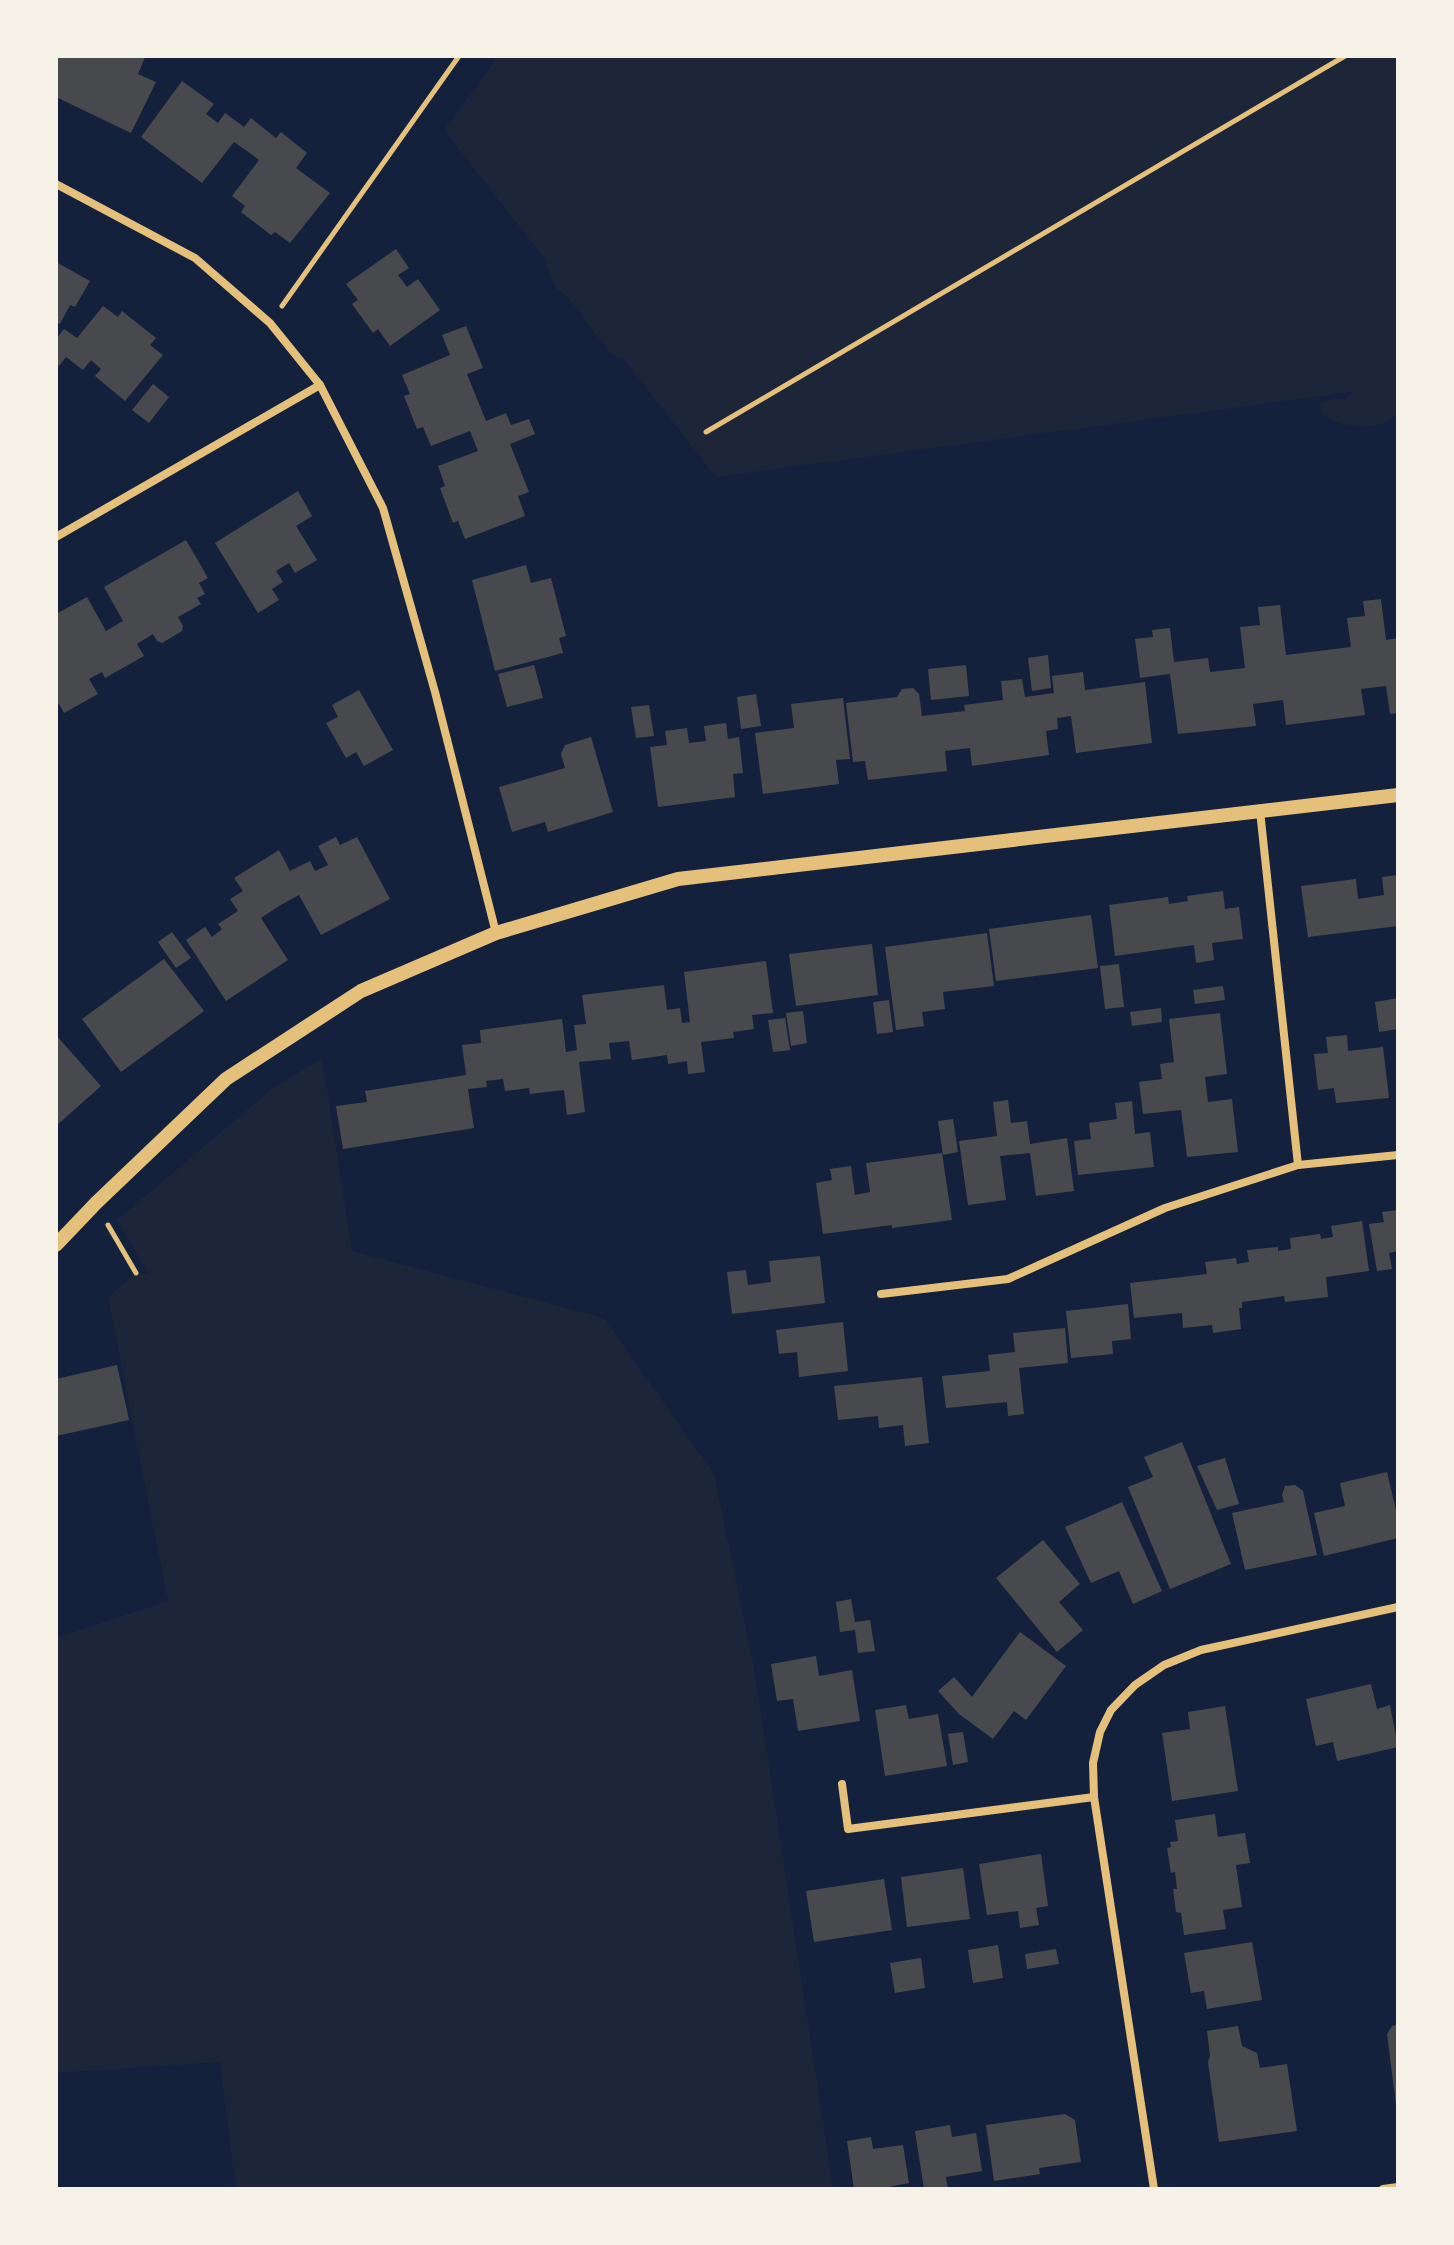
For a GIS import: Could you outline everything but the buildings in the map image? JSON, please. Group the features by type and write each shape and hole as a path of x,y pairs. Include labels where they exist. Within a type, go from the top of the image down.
{"street":[{"path":"56,184 195,258 270,323 320,385 383,508 435,692 496,933"},
{"path":"56,537 320,385"},
{"path":"57,1242 226,1079 361,991 496,933 678,879 1398,795"},
{"path":"1260,811 1298,1165"},
{"path":"881,1294 1008,1279 1165,1208 1298,1165 1398,1155"},
{"path":"1154,2189 1094,1797 1093,1763 1100,1732 1111,1710 1135,1685 1164,1665 1201,1650 1398,1607"},
{"path":"842,1784 848,1829 1094,1797"},
{"path":"1383,2189 1398,2187"}],"path":[{"path":"270,323 459,56"},
{"path":"706,432 1345,56"},
{"path":"96,1203 136,1273"}],"shaded area":[{"path":"499,56 1398,56 1398,413 1383,423 1366,427 1342,424 1321,413 1320,404 1334,399 1346,400 1352,392 716,477 622,357 610,353 568,297 556,288 546,265 548,263 444,130"},
{"path":"322,1058 352,1251 604,1318 714,1474 754,1668 833,2189 236,2189 220,2062 56,2073 56,1638 168,1601 108,1297 136,1273 149,1274 117,1220 273,1088"}]}
